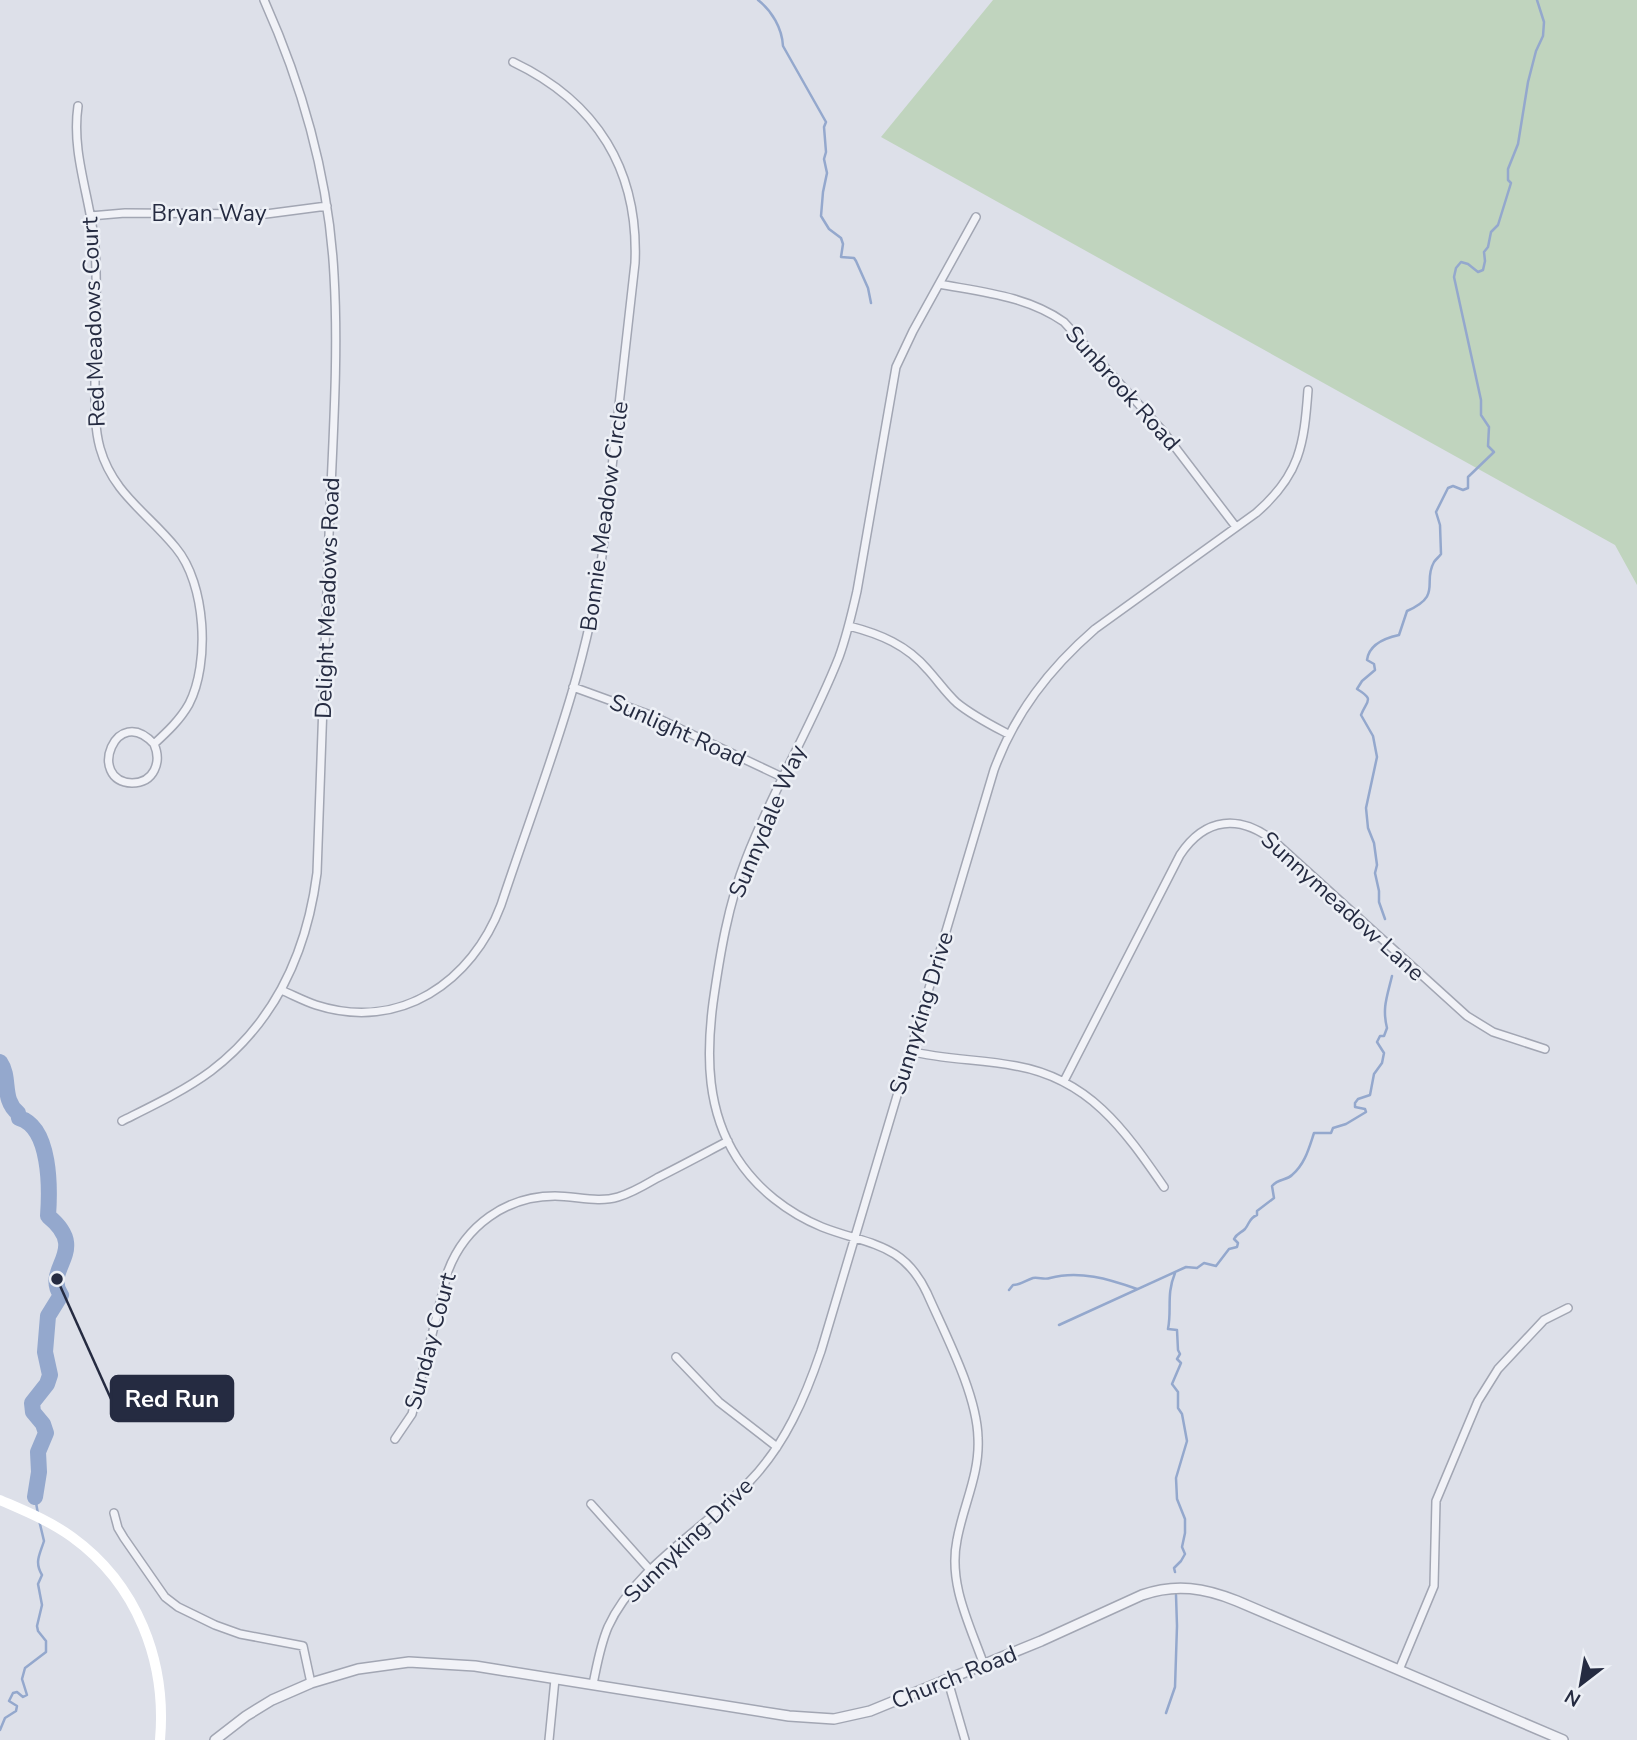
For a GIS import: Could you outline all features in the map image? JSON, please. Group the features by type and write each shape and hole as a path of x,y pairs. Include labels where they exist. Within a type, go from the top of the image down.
{"main road":[{"path":"0,1500 46,1521 73,1538 99,1561 123,1590 141,1620 152,1648 160,1688 160,1740"}],"street":[{"name":"Delight Meadows Road","path":"122,1121 199,1079 226,1058 266,1014 300,950 307,930 317,873 336,317 333,264 327,206 303,100 264,0"},
{"name":"Bonnie Meadow Circle","path":"281,990 331,1009 376,1011 399,1007 424,997 463,969 485,940 497,915 573,687 598,589 628,331 636,232 622,172 602,134 566,93 535,72 513,62"},
{"name":"Red Meadows Court","path":"78,106 75,141 90,216 96,274 95,412 100,447 121,491 167,537 185,561 196,588 200,609 200,665 194,694 175,724 155,744"},
{"name":"Bryan Way","path":"90,216 125,213 267,214 327,206"},
{"name":"Sunnydale Way","path":"976,217 902,351 896,367 849,626 825,688 752,843 735,891 722,943 709,1038 710,1076 716,1110 728,1141 749,1173 776,1200 808,1221 888,1249 909,1264 918,1276 973,1406 977,1424 978,1455 957,1540 955,1568 960,1598 985,1665"},
{"name":"Sunbrook Road","path":"939,284 1022,300 1064,322 1162,430 1236,527"},
{"name":"Sunnyking Drive","path":"593,1685 601,1646 622,1601 651,1571 740,1491 777,1447 810,1384 994,770 1008,734 1037,689 1073,648 1275,496 1292,469 1304,436 1308,390"},
{"path":"849,626 871,631 900,646 927,668 955,701 1008,734"},
{"name":"Sunlight Road","path":"573,687 642,711 782,777"},
{"path":"139,733 155,744 158,760 156,768 147,779 127,782 112,772 109,765 109,748 122,735 139,733"},
{"name":"Sunnymeadow Lane","path":"1064,1081 1180,855 1202,831 1230,823 1249,826 1275,842 1467,1016 1493,1032 1545,1049"},
{"path":"910,1051 938,1058 1015,1065 1064,1081 1097,1103 1121,1127 1164,1187"},
{"name":"Sunday Court","path":"395,1439 412,1414 451,1263 476,1227 494,1213 524,1200 556,1196 605,1199 626,1194 728,1141"},
{"path":"1399,1670 1434,1586 1436,1502 1478,1401 1497,1369 1544,1320 1568,1307"},
{"path":"676,1357 719,1402 777,1447"},
{"path":"591,1504 651,1571"},
{"path":"114,1513 124,1538 171,1603 227,1630 303,1646 312,1683"},
{"name":"Church Road","path":"217,1739 272,1700 312,1683 358,1669 421,1662 475,1666 789,1716 822,1719 857,1715 948,1681 1133,1598 1177,1587 1199,1588 1227,1597 1563,1740"},
{"path":"549,1740 555,1679"},
{"path":"948,1681 965,1740"}],"green space":[{"path":"993,0 1637,0 1637,585 1615,545 881,137"}],"waterway":[{"path":"758,0 775,20 783,46 826,122 824,159 827,173 821,216 829,229 841,238 841,257 854,258 856,261 868,288 871,303"},
{"path":"1385,919 1379,902 1374,843 1368,828 1366,808 1377,757 1373,736 1361,715 1368,698 1357,689 1375,670 1374,664 1367,660 1368,654 1383,640 1399,635 1407,611 1425,600 1428,594 1431,569 1441,554 1440,525 1436,512 1448,488 1468,488 1468,477 1494,452 1488,446 1489,427 1481,415 1481,400 1454,277 1461,262 1478,272 1483,270 1484,252 1488,247 1491,232 1498,225 1511,183 1508,180 1508,169 1518,144 1528,82 1543,36 1544,22 1537,0"},
{"path":"1059,1325 1186,1267 1197,1268 1204,1263 1216,1266 1229,1249 1237,1247 1238,1243 1234,1239 1257,1215 1257,1211 1274,1198 1272,1186 1290,1177 1300,1166 1314,1133 1331,1133 1333,1128 1366,1112 1365,1109 1355,1107 1355,1103 1358,1099 1370,1095 1374,1074 1382,1063 1384,1053 1377,1042 1380,1036 1384,1036 1387,1028 1385,1008 1392,976"},
{"path":"0,1062 13,1107 19,1118 30,1124 37,1133 43,1146 48,1176 48,1216 60,1228 66,1249 57,1276 61,1295 48,1316 45,1352 50,1375 47,1384 32,1403 33,1412 43,1424 46,1433 38,1452 39,1472 35,1497"},
{"path":"1175,1273 1171,1288 1168,1329 1177,1330 1180,1354 1177,1359 1181,1363 1172,1384 1178,1392 1178,1408 1182,1414 1187,1441 1176,1478 1177,1499 1185,1519 1182,1547 1185,1554 1174,1568 1175,1572"},
{"path":"1009,1290 1013,1285 1033,1278 1072,1275 1105,1279 1137,1289"},
{"path":"35,1497 38,1514"},
{"path":"0,1730 5,1718 16,1711 17,1706 9,1701 13,1693 17,1692 23,1697 27,1695 22,1679 25,1668 46,1652 46,1641 37,1626 42,1605 38,1584 42,1575 38,1562 44,1541 39,1520"},
{"path":"1166,1713 1175,1687 1176,1595"}],"place":[{"name":"Red Run","path":"57,1279"}]}
